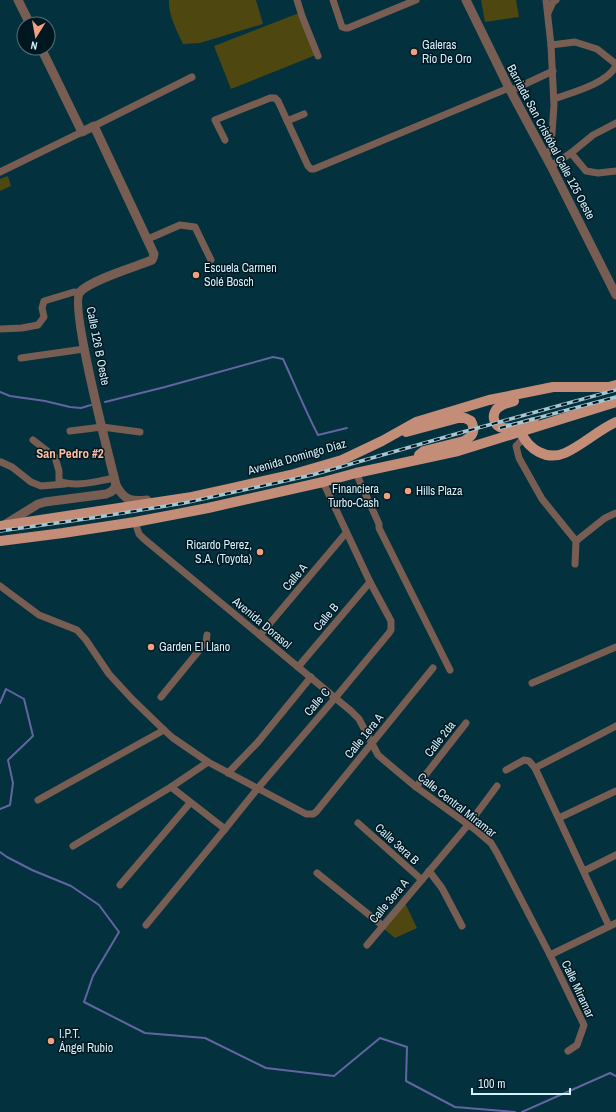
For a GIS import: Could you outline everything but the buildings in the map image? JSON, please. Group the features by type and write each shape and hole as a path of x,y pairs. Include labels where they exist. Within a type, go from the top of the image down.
{"main road":[{"name":"Avenida Domingo Díaz","path":"1,526 192,497 294,474 342,460 416,422 489,400 553,387 609,387 616,385"},
{"path":"578,386 504,404 498,407 494,412 494,419 497,425 502,428 510,428 552,416 601,407"},
{"path":"0,541 135,522 208,508 523,436 616,402"},
{"path":"382,440 458,418 465,418 471,421 474,426 473,433 470,438 464,441 424,451 405,462"},
{"path":"523,436 532,448 539,452 550,455 561,454 569,451 616,422"}],"street":[{"path":"18,0 26,16"},
{"path":"297,0 318,56"},
{"path":"333,0 342,26 345,28 416,0"},
{"name":"Barriada San Cristóbal Calle 125 Oeste","path":"466,0 509,90 545,154 616,295"},
{"path":"545,154 551,147 554,99 551,45 546,0"},
{"path":"547,13 553,2 556,0"},
{"path":"551,45 575,42 597,49 616,65 604,79 554,99"},
{"path":"45,56 82,132"},
{"path":"225,140 215,120 270,98 275,98 278,101 308,166 311,169 314,169 553,71"},
{"path":"0,172 192,77"},
{"path":"287,121 304,114"},
{"path":"551,166 572,153 592,135 616,122"},
{"name":"Calle 126 B Oeste","path":"94,126 154,254 154,258 152,260 93,283 79,293 77,300 84,349 115,482"},
{"path":"572,153 586,171 598,173 616,171"},
{"path":"148,239 180,225 195,227 211,260"},
{"path":"0,329 22,328 38,325 44,317 42,308 44,301 74,292 79,293"},
{"path":"21,358 84,349"},
{"path":"70,431 102,426 140,432"},
{"path":"523,436 516,446 519,458 542,499 576,541 575,564"},
{"path":"33,440 55,457 59,471 59,481 67,484"},
{"path":"1,462 12,467 30,482 41,486 115,482"},
{"path":"354,474 376,527 379,528 450,670"},
{"path":"115,482 124,497 134,500 176,496 192,497"},
{"path":"1,526 38,504 110,493 114,490 115,482"},
{"path":"323,482 370,582"},
{"path":"576,541 605,518 616,513"},
{"name":"Avenida Dorasol","path":"135,522 139,534 144,539 351,711 359,720 372,744"},
{"name":"Calle A","path":"260,635 346,533"},
{"name":"Calle C","path":"146,925 258,788 389,634 391,630 391,621 370,582"},
{"name":"Calle B","path":"298,667 370,582"},
{"path":"0,586 40,615 77,630 86,640 109,674 164,730 208,762 258,788"},
{"path":"161,697 206,642 207,634"},
{"path":"532,683 616,647"},
{"name":"Calle 1era A","path":"258,788 302,812 310,814 316,812 433,668"},
{"path":"228,773 258,742 311,677"},
{"name":"Calle 2da","path":"416,787 466,723"},
{"path":"535,768 616,726"},
{"path":"38,800 164,730"},
{"name":"Calle Central Miramar","path":"372,744 384,762 491,843 550,955"},
{"path":"506,770 524,760 529,761 535,768 584,871 613,925 550,955"},
{"path":"72,846 171,787 208,762"},
{"name":"Calle 3era A","path":"367,945 468,825 497,786"},
{"path":"171,787 225,830"},
{"path":"559,818 616,791"},
{"path":"120,886 190,803"},
{"name":"Calle 3era B","path":"358,823 422,880"},
{"path":"584,871 616,855"},
{"path":"429,872 442,888 462,926"},
{"path":"317,873 383,926"},
{"name":"Calle Miramar","path":"550,955 584,1025 577,1045 568,1051"}],"shaded area":[{"path":"169,0 256,0 263,24 200,43 183,44 171,17"},
{"path":"481,0 516,0 519,17 485,22"},
{"path":"299,13 316,55 231,89 214,46"},
{"path":"8,176 11,186 0,191 0,179"},
{"path":"405,903 417,928 395,938 384,929"}],"waterway":[{"path":"105,402 273,357 283,359 318,435 347,428"},
{"path":"0,392 10,396 45,401 70,407 81,408 91,405"},
{"path":"0,703 6,689 24,699 33,736 8,760 13,783 10,805 0,809"},
{"path":"0,852 32,870 71,886 99,905 119,932 93,976 84,1002 145,1033 205,1038 266,1068 334,1076 380,1038 407,1047 406,1081 455,1107 515,1112"},
{"path":"522,1112 610,1073 616,1076"}],"railway":[{"path":"0,531 184,503 312,475 616,390"},
{"path":"500,428 616,397"}],"place":[{"name":"Galeras Río De Oro","path":"414,52"},
{"name":"Escuela Carmen Solé Bosch","path":"196,275"},
{"name":"Hills Plaza","path":"408,491"},
{"name":"Financiera Turbo-Cash","path":"387,496"},
{"name":"Ricardo Perez, S.A. (Toyota)","path":"260,552"},
{"name":"Garden El Llano","path":"151,647"},
{"name":"I.P.T. Ángel Rubio","path":"51,1041"}],"district":[{"name":"San Pedro #2","path":"70,453"}]}
